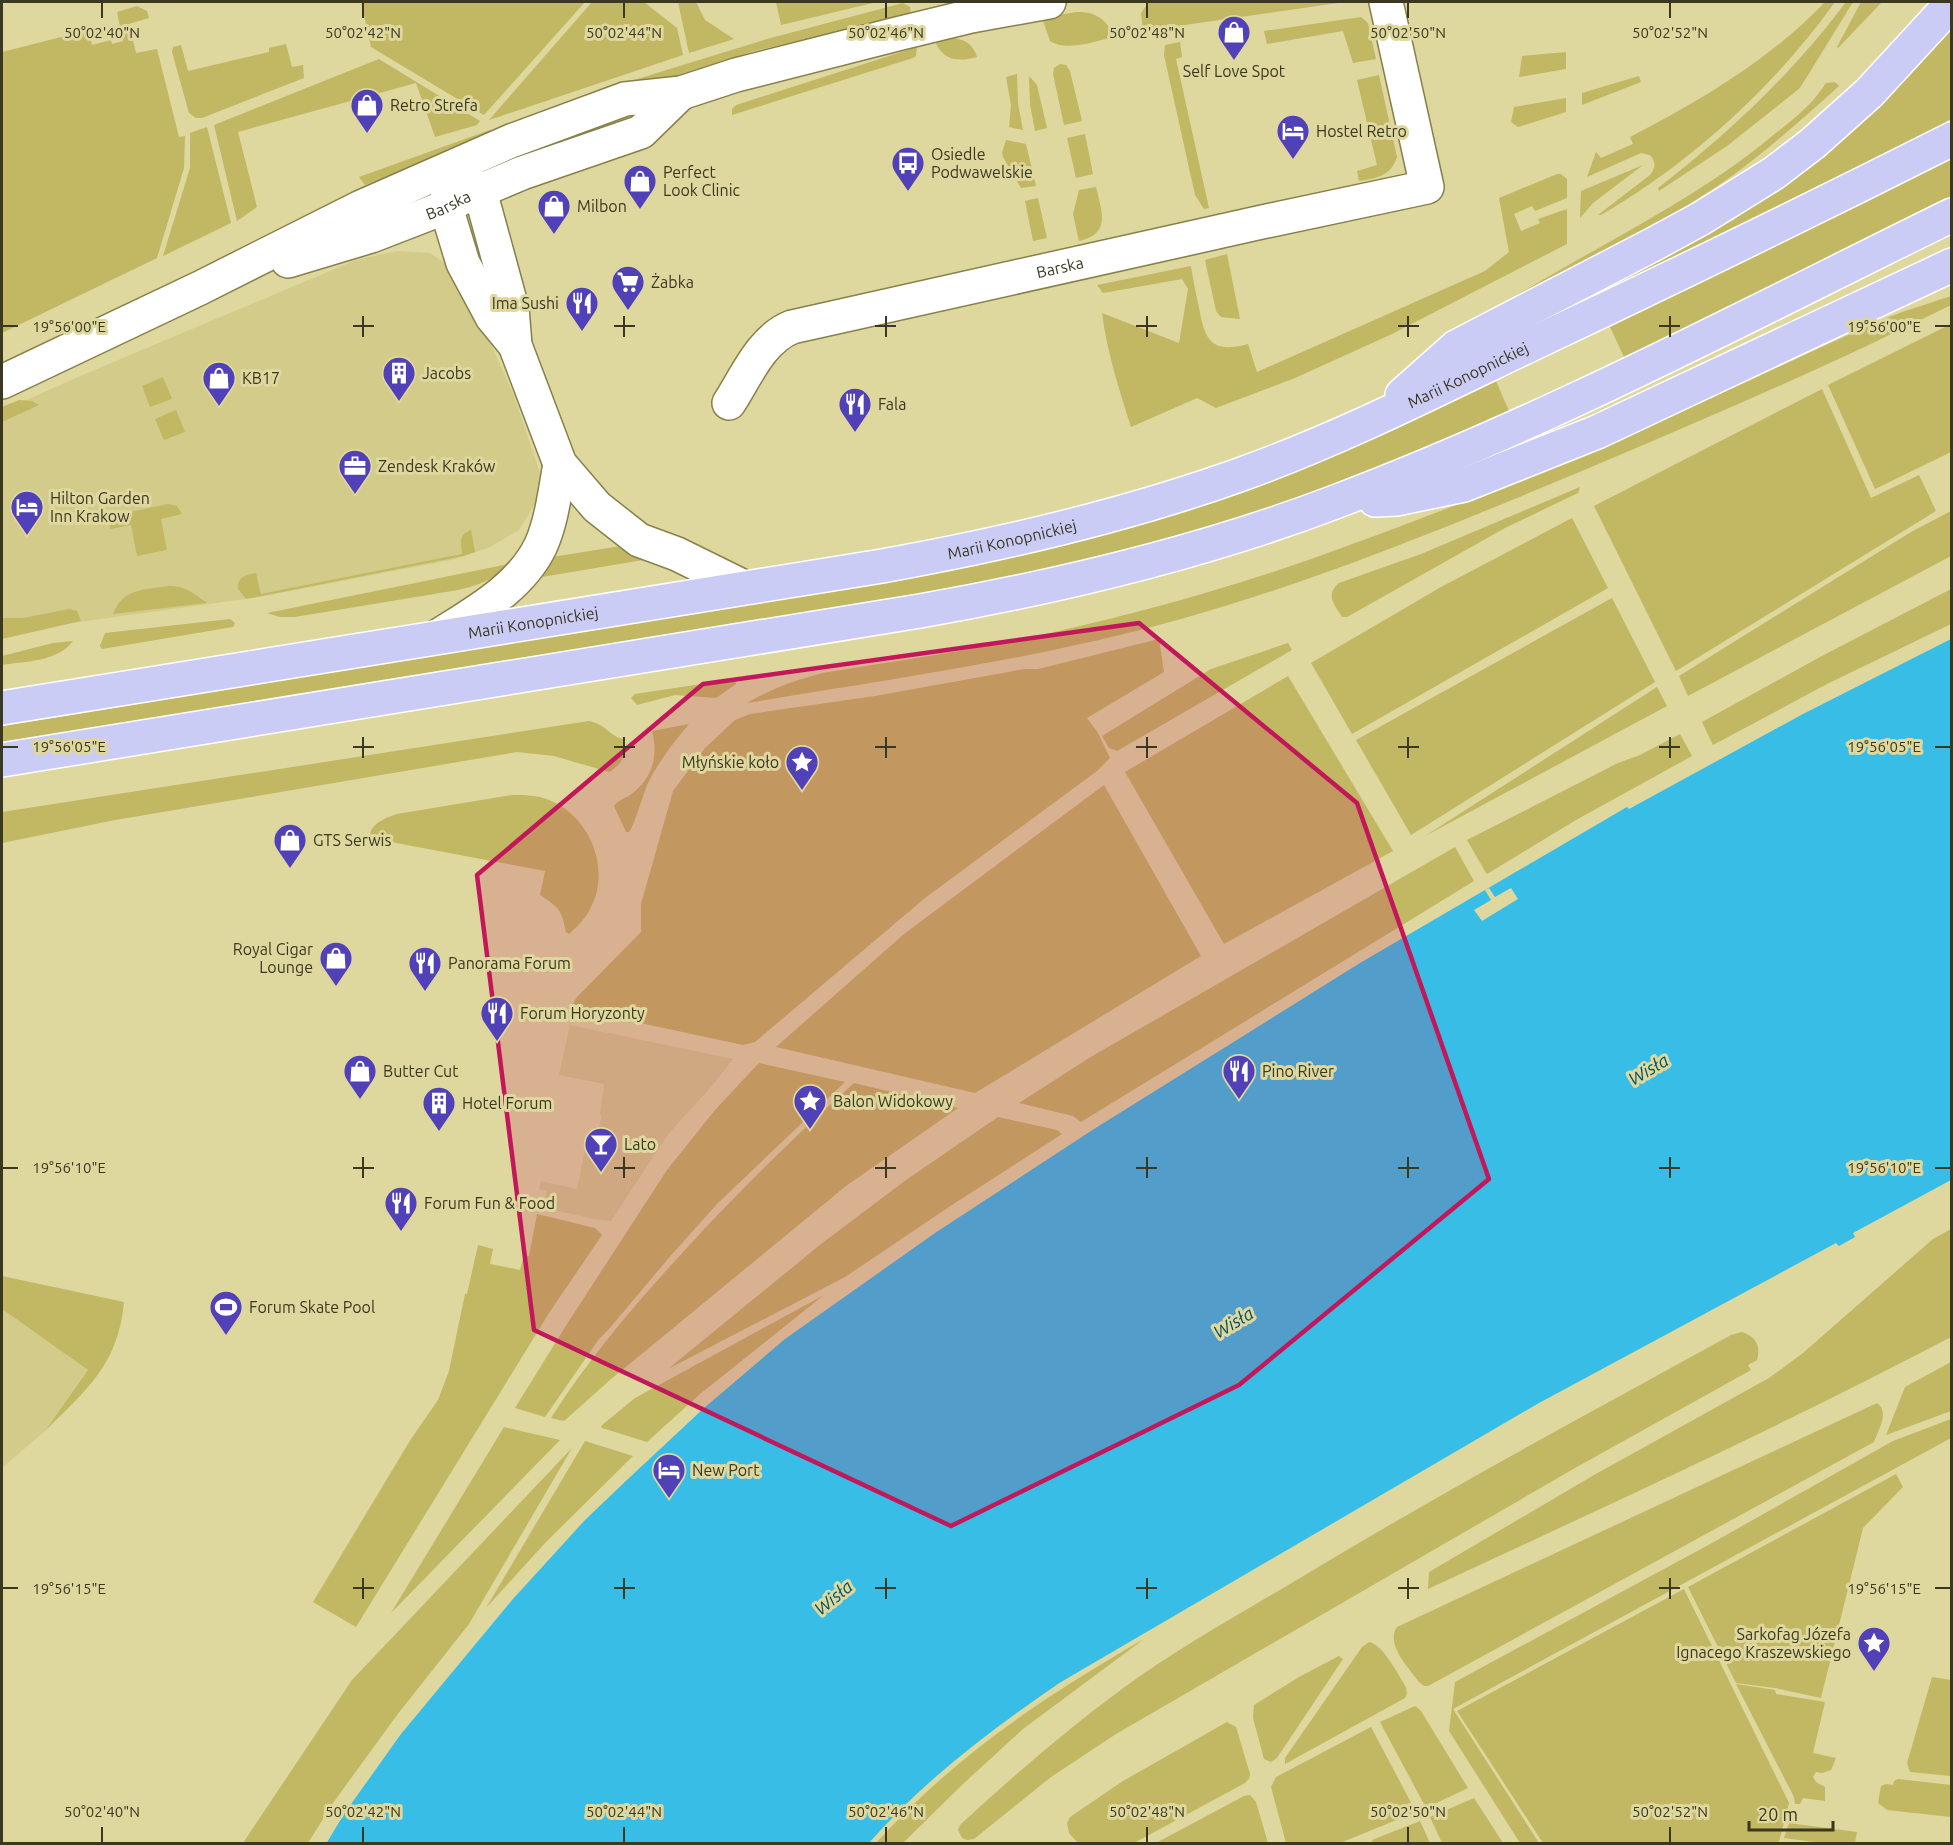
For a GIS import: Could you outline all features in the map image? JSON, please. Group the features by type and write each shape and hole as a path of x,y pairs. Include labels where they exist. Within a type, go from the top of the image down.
{"main road":[{"path":"1377,418 1456,347 1654,244 1774,173 1812,144 1869,93 1952,3"},
{"name":"Marii Konopnickiej","path":"2,708 952,554 1078,525 1243,474 1377,418 1845,193 1952,139"},
{"path":"2,760 897,615 1019,593 1172,556 1334,503 1431,464 1539,416 1952,215"},
{"path":"1334,503 1396,499 1464,485 1597,432 1952,265"}],"street":[{"name":"Barska","path":"2,382 200,288 361,207 511,141 626,99 681,93 736,75 969,9 1049,2"},
{"name":"Barska","path":"729,403 761,353 777,335 792,327 1427,187 1386,2"},
{"name":"Barska","path":"200,288 371,236 446,207 522,173 641,132 681,93"},
{"path":"452,168 480,191 512,308 515,345 560,464 597,507 639,540 677,554 746,588"},
{"path":"452,168 446,207 463,263 492,317 515,345"},
{"path":"435,638 484,607 533,560 547,527 560,464"}],"highlighted area":[{"path":"1139,623 1357,803 1489,1179 1239,1385 951,1526 534,1330 477,875 703,684"}],"shaded area":[{"path":"361,2 585,2 484,115 371,47"},
{"path":"592,2 644,2 677,28 683,55 489,120"},
{"path":"678,2 696,2 705,20 734,39 689,53"},
{"path":"776,2 877,2 781,25"},
{"path":"1149,2 1345,2 1143,31 1141,13"},
{"path":"1825,2 1835,2 1786,64 1729,121 1699,147 1635,194 1598,215 1650,175 1654,165 1650,155 1641,153 1587,177 1596,152 1601,158 1633,144 1630,137 1734,77 1782,42"},
{"path":"1846,2 1853,2 1800,88 1727,146 1659,191 1658,188 1710,146 1782,78"},
{"path":"1861,2 1882,2 1838,48 1837,47"},
{"path":"903,3 910,7 911,15 754,51 613,96 605,89 767,39"},
{"path":"137,6 147,11 149,18 129,24 136,53 157,49 179,137 185,136 184,168 157,258 2,333 2,52 89,30 92,45 111,40 112,44 123,41 117,12"},
{"path":"1076,12 1100,17 1108,25 1114,37 1073,46 1064,46 1050,41 1042,18"},
{"path":"1361,17 1368,23 1376,59 1353,63 1343,31 1267,44 1264,31"},
{"path":"1951,23 1952,119 1946,121 1948,125 1613,288 1611,286 1612,283 1733,220 1782,185"},
{"path":"954,38 969,44 977,57 958,59 947,56 935,42"},
{"path":"1180,42 1182,57 1176,59 1209,208 1204,209 1195,195 1164,55 1165,45"},
{"path":"286,44 292,67 303,65 304,78 202,118 196,118 189,113 172,52 173,47 181,45 188,71 269,52 269,48"},
{"path":"917,47 916,56 913,58 732,115 732,109 736,105"},
{"path":"1566,52 1566,69 1519,77 1522,56"},
{"path":"379,59 480,121 477,125 435,137 416,83 238,132 257,207 237,221 214,125"},
{"path":"1060,64 1066,65 1070,71 1082,121 1064,125 1053,74 1054,68"},
{"path":"1017,74 1018,104 1023,130 1009,127 1011,105 1006,77"},
{"path":"1379,75 1397,157 1387,172 1359,181 1357,171 1377,165 1357,80"},
{"path":"1029,76 1037,85 1047,128 1035,131 1030,104"},
{"path":"1639,76 1641,82 1582,105 1582,93"},
{"path":"1835,82 1839,86 1809,113 1716,187 1641,232 1513,300 1512,298 1677,203 1709,182 1794,119 1808,106 1826,83"},
{"path":"1566,98 1566,112 1518,127 1511,122 1514,107"},
{"path":"207,127 231,223 163,256 190,168 190,133"},
{"path":"490,130 496,130 450,152 365,185 359,177"},
{"path":"1085,134 1093,174 1076,178 1067,138"},
{"path":"1006,140 1026,144 1036,186 1021,188 1003,157"},
{"path":"1951,158 1951,201 1624,357 1610,327 1860,201"},
{"path":"1643,165 1593,203 1580,218 1581,191"},
{"path":"1557,174 1567,179 1567,198 1535,211 1532,206 1514,214 1521,231 1540,223 1538,219 1567,209 1567,244 1392,334 1295,378 1216,408 1197,398 1131,427 1110,356 1102,313 1179,343 1188,289 1182,279 1103,293 1097,285 1191,266 1201,319 1207,336 1212,342 1226,347 1248,344 1257,372 1485,271 1509,252 1499,198"},
{"path":"1096,187 1102,212 1100,227 1089,238 1079,241 1073,214 1079,190"},
{"path":"1038,198 1047,238 1033,241 1025,201"},
{"path":"397,251 430,253 459,273 514,396 540,473 538,499 519,530 490,547 456,559 259,597 71,623 2,638 2,411 356,260"},
{"path":"1227,254 1240,319 1221,317 1216,311 1205,260"},
{"path":"1951,296 1951,305 1859,350 1719,413 1430,533 1282,588 1181,619 1074,646 965,667 747,703 784,685 823,673 1018,640 1134,613 1249,580 1422,518 1518,480 1709,399 1889,317"},
{"path":"1951,324 1951,452 1875,489 1828,385"},
{"path":"163,377 172,399 150,407 142,386"},
{"path":"1495,379 1510,413 1385,468 1231,524 992,585 2,746 2,726 895,581 975,566 1063,545 1218,500"},
{"path":"1822,389 1871,498 1919,475 1936,511 1676,671 1594,506"},
{"path":"19,400 32,401 39,405 2,422 2,407"},
{"path":"176,410 185,432 164,440 155,419"},
{"path":"1580,487 1578,493 1505,528 1347,617 1342,617 1332,600 1332,592 1339,583 1421,554"},
{"path":"168,504 177,506 182,514 161,519 167,550 137,556 131,525 110,529 110,522 120,514"},
{"path":"1951,511 1951,556 1688,696 1679,676 1911,532"},
{"path":"1572,518 1608,588 1352,734 1311,663 1441,587"},
{"path":"471,530 475,552 463,556 246,599 238,589 241,579 256,573 261,594 462,554 462,537"},
{"path":"627,545 649,559 536,578 546,558"},
{"path":"514,563 488,580 458,590 295,617 280,617 267,613"},
{"path":"169,586 194,593 207,603 113,614 122,599 135,592"},
{"path":"1951,589 1951,624 1827,684 1713,745 1702,722"},
{"path":"1612,598 1655,682 1411,835 1356,740"},
{"path":"69,609 77,611 81,621 2,639 2,618 23,618"},
{"path":"230,619 235,623 233,627 102,649 100,646 105,633"},
{"path":"1159,639 1164,672 1087,718 1098,733 1110,758 1097,771 925,898 755,1042 743,1045 570,1008 577,997 641,932 641,904 673,791 705,748 735,720 750,714 875,696 1025,669 1038,669"},
{"path":"73,641 59,653 50,657 2,665 2,656 53,643"},
{"path":"1288,643 1292,650 1117,751 1109,748 1102,736 1211,669"},
{"path":"1288,676 1393,851 1224,944 1125,772"},
{"path":"735,679 736,684 716,698 675,695 637,705 631,698 635,694"},
{"path":"1657,687 1667,706 1425,836"},
{"path":"589,721 623,739 623,758 609,772 554,756 517,752 115,820 2,843 2,812"},
{"path":"689,724 652,775 631,829 626,832 614,806 638,789 648,775 655,749 652,731"},
{"path":"1680,734 1692,756 1486,873 1467,840"},
{"path":"1104,785 1201,956 975,1093 776,1047 904,934"},
{"path":"512,795 540,797 563,808 576,818 586,831 593,846 598,862 599,878 596,894 586,916 569,934 566,932 559,910 540,895 545,871 370,838 375,825 397,814"},
{"path":"1455,847 1474,881 1081,1122 1073,1116 1019,1103 1089,1058"},
{"path":"570,1025 733,1059 669,1133 611,1221 545,1208 547,1191 539,1189 541,1181 577,1189 588,1135 597,1137 602,1115 600,1115 604,1084 559,1075"},
{"path":"759,1063 845,1082 717,1204 599,1339 545,1417 515,1408 667,1170 715,1110"},
{"path":"854,1083 958,1108 846,1186 610,1380 564,1421 551,1418 597,1352 667,1270 767,1165"},
{"path":"998,1117 1057,1130 1062,1134 845,1277 668,1369 821,1244 906,1180"},
{"path":"537,1214 595,1228 602,1235 549,1313 356,1627 313,1602 411,1439 438,1400 449,1371 478,1245 493,1249 490,1264 520,1270 524,1255 529,1256"},
{"path":"1951,1229 1951,1337 1757,1435 1428,1589 1429,1572 1594,1475 1769,1378 1803,1353 1933,1239"},
{"path":"2,1276 124,1302 115,1343 98,1374 45,1431 88,1370 2,1309"},
{"path":"824,1295 700,1394 647,1442 602,1428 601,1426 635,1398"},
{"path":"2,1309 88,1370 45,1431 2,1468"},
{"path":"1742,1332 1751,1336 1758,1346 1757,1360 1748,1365 1751,1370 1575,1468 1116,1734 1051,1777 974,1839 962,1838 958,1830 960,1825 1019,1772 1101,1705 1168,1658 1466,1481 1731,1335"},
{"path":"1951,1362 1951,1411 1886,1435 1905,1387"},
{"path":"1877,1403 1883,1411 1883,1416 1874,1442 1428,1686 1419,1682 1400,1656 1394,1641 1397,1627"},
{"path":"1951,1419 1951,1438 1453,1709 1539,1843 1520,1843 1449,1731 1455,1682 1712,1543 1893,1441"},
{"path":"504,1427 560,1440 391,1613"},
{"path":"585,1441 633,1456 546,1542 486,1608"},
{"path":"572,1448 469,1624 397,1715 333,1803 308,1843 243,1843 352,1680"},
{"path":"1896,1474 1903,1487 1863,1528 1821,1698 1775,1688 1736,1683 1688,1587"},
{"path":"1684,1589 1789,1803 1779,1842 1783,1843 1543,1843 1457,1711"},
{"path":"1144,1639 1023,1729 903,1843 876,1843 906,1811 969,1755 1035,1706"},
{"path":"1369,1642 1375,1644 1385,1654 1395,1668 1406,1687 1405,1698 1285,1764 1285,1758 1362,1647"},
{"path":"1339,1656 1343,1659 1277,1758 1271,1762 1264,1759 1253,1718 1254,1705"},
{"path":"1932,1677 1951,1680 1951,1776 1910,1772 1907,1763"},
{"path":"1736,1684 1775,1690 1776,1694 1825,1702 1813,1753 1836,1758 1831,1770 1816,1772 1813,1777 1816,1782 1825,1787 1825,1801 1803,1798 1800,1804 1795,1804 1794,1797"},
{"path":"1415,1706 1421,1711 1468,1788 1426,1808 1380,1722"},
{"path":"1227,1722 1236,1727 1250,1774 1245,1783 1134,1843 1078,1843 1069,1833 1067,1823 1070,1817 1123,1781"},
{"path":"1371,1727 1416,1812 1340,1843 1286,1843 1271,1787 1276,1777"},
{"path":"1898,1779 1951,1785 1951,1817 1887,1810 1878,1803 1881,1786 1893,1785"},
{"path":"1250,1795 1256,1802 1268,1843 1156,1843 1244,1796"},
{"path":"1474,1798 1503,1843 1442,1843 1430,1817"},
{"path":"1420,1821 1430,1843 1373,1843 1372,1840"},
{"path":"1789,1823 1857,1832 1855,1843 1822,1843 1784,1838"}],"water":[{"name":"Wisła","path":"1951,639 1951,1180 1853,1233 1855,1237 1839,1246 1836,1243 1539,1403 1061,1682 960,1756 912,1798 869,1843 326,1844 344,1814 401,1734 513,1599 585,1520 704,1408 785,1339 935,1233 1094,1129 1360,963 1627,807 1629,809 1803,714"}],"pier":[{"path":"1489,888 1495,897 1511,888 1518,899 1482,921 1474,910 1491,900 1485,890"}],"place":[{"name":"Self Love Spot","path":"1234,61"},
{"name":"Retro Strefa","path":"367,134"},
{"name":"Hostel Retro","path":"1293,160"},
{"name":"Osiedle Podwawelskie","path":"908,192"},
{"name":"Perfect Look Clinic","path":"640,210"},
{"name":"Milbon","path":"554,235"},
{"name":"Żabka","path":"628,311"},
{"name":"Ima Sushi","path":"582,332"},
{"name":"Jacobs","path":"399,402"},
{"name":"KB17","path":"219,407"},
{"name":"Fala","path":"855,433"},
{"name":"Zendesk Kraków","path":"355,495"},
{"name":"Hilton Garden Inn Krakow","path":"27,536"},
{"name":"Młyńskie koło","path":"802,791"},
{"name":"GTS Serwis","path":"290,869"},
{"name":"Royal Cigar Lounge","path":"336,987"},
{"name":"Panorama Forum","path":"425,992"},
{"name":"Forum Horyzonty","path":"497,1042"},
{"name":"Butter Cut","path":"360,1100"},
{"name":"Pino River","path":"1239,1100"},
{"name":"Balon Widokowy","path":"810,1130"},
{"name":"Hotel Forum","path":"439,1132"},
{"name":"Lato","path":"601,1173"},
{"name":"Forum Fun & Food","path":"401,1232"},
{"name":"Forum Skate Pool","path":"226,1336"},
{"name":"New Port","path":"669,1499"},
{"name":"Sarkofag Józefa Ignacego Kraszewskiego","path":"1874,1672"}]}
